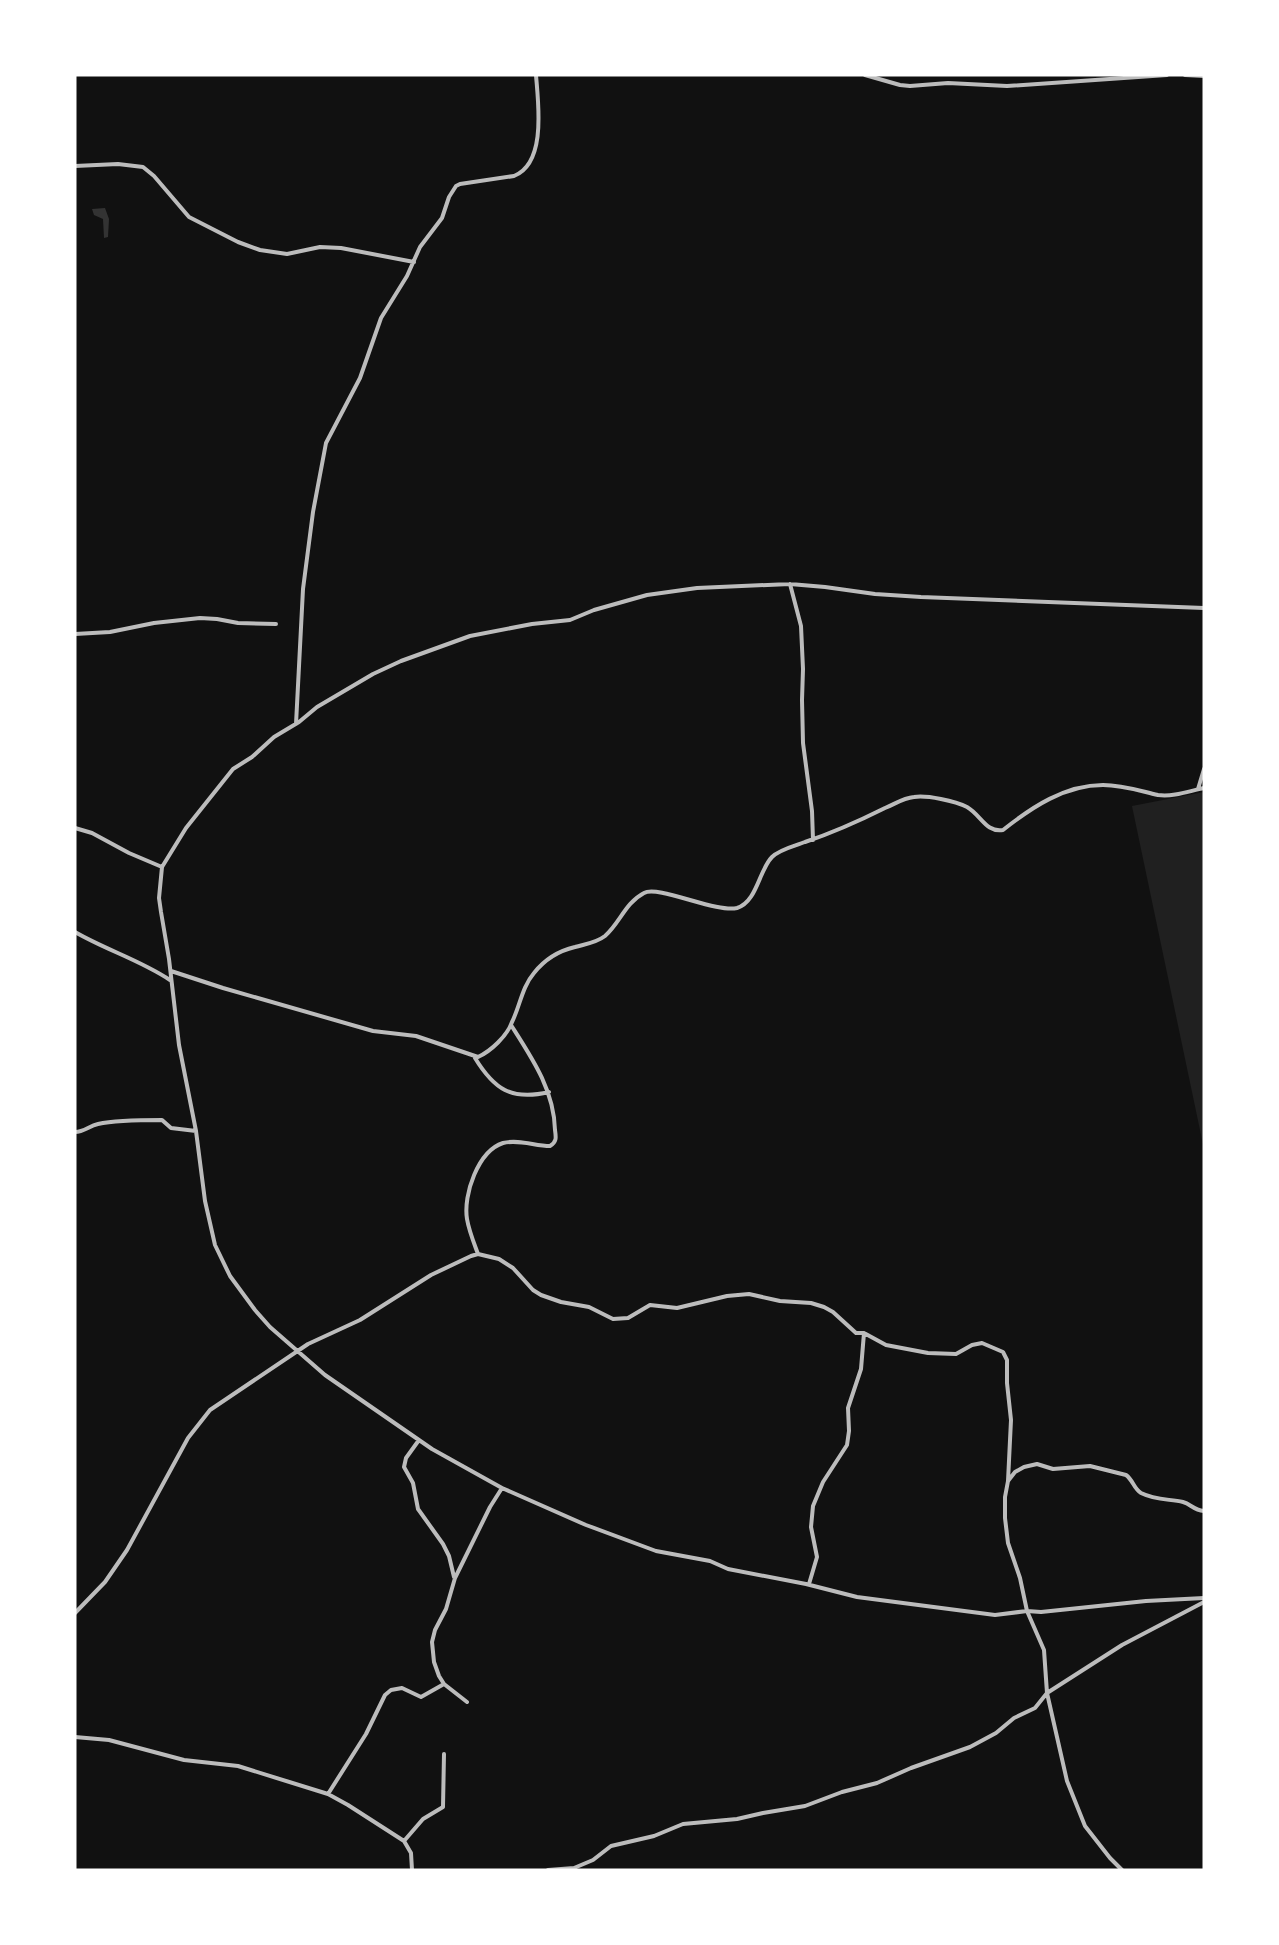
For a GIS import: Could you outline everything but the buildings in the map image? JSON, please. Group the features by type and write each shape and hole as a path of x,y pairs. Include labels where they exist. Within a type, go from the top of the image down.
{"street":[{"path":"296,724 303,589 315,501 326,443 360,378 381,318 414,262 420,247 442,218 449,197 458,185 514,176 525,168 538,141 536,75"},
{"path":"865,75 910,86 948,83 1007,86 1167,75"},
{"path":"1185,75 1204,76"},
{"path":"75,166 118,164 143,167 189,217 238,242 260,250 287,254 320,247 341,248 414,262"},
{"path":"790,584 801,626 802,724 805,768 810,786 813,840"},
{"path":"1204,608 921,597 790,584 696,588 656,594 605,607 570,620 521,626 470,636 401,661 373,674 317,707 233,769 186,828 162,867 159,898 179,1045 196,1131 205,1201 220,1258 255,1310 297,1351 353,1396 453,1461 502,1488 586,1525 656,1551 710,1561 728,1569 809,1584 857,1597 930,1608 1002,1615 1146,1600 1204,1600"},
{"path":"75,634 110,632 154,623 200,618 238,623 276,624"},
{"path":"1198,789 1204,769"},
{"path":"170,970 190,978 373,1030 416,1036 480,1057 511,1025 527,983 542,963 561,951 596,941 605,935 626,908 645,892 654,890 722,908 739,907 751,895 772,856 813,840 897,801 914,797 922,796 969,808 988,827 996,831 1003,830 1040,803 1060,794 1084,788 1102,785 1133,788 1159,795 1204,788"},
{"path":"75,828 92,833 129,853 162,867"},
{"path":"75,932 170,980"},
{"path":"478,1254 467,1218 467,1199 481,1161 501,1144 512,1142 545,1146 554,1144 556,1140 549,1092 541,1074 511,1025"},
{"path":"475,1057 493,1083 500,1088 529,1095 549,1092"},
{"path":"75,1132 84,1131 99,1124 152,1120 162,1120 171,1128 196,1131"},
{"path":"75,1613 105,1582 127,1550 176,1457 200,1420 210,1410 319,1338 360,1320 442,1269 478,1254 505,1262 541,1295 561,1302 589,1307 613,1319 628,1318 650,1305 677,1308 727,1296 749,1294 780,1301 811,1303 833,1312 856,1333 864,1333 886,1344 927,1353 956,1354 972,1345 982,1343 1003,1352 1007,1360 1011,1419 1005,1497 1008,1543 1020,1578 1027,1611 1044,1650 1047,1693 1066,1776 1085,1826 1122,1870"},
{"path":"809,1584 817,1557 811,1527 813,1506 823,1482 849,1438 848,1408 861,1368 864,1333"},
{"path":"419,1440 406,1458 404,1467 411,1478 418,1509 443,1544 449,1556 454,1578"},
{"path":"1008,1481 1015,1472 1037,1464 1053,1469 1090,1466 1126,1475 1139,1492 1162,1500 1186,1502 1194,1509 1204,1511"},
{"path":"467,1702 444,1684 436,1669 431,1648 435,1630 446,1609 454,1578 502,1488"},
{"path":"548,1870 574,1868 593,1860 611,1846 654,1836 682,1824 738,1819 806,1806 851,1789 877,1783 970,1747 996,1733 1008,1722 1035,1708 1047,1693 1134,1638 1172,1620 1204,1600"},
{"path":"328,1794 366,1734 385,1695 391,1690 402,1688 422,1697 444,1684"},
{"path":"75,1737 109,1740 184,1760 238,1766 328,1794 404,1841 411,1853 412,1870"},
{"path":"404,1841 423,1819 443,1808 444,1754"}],"shaded area":[{"path":"105,208 109,219 108,237 104,238 103,219 94,215 92,209"},
{"path":"1204,792 1204,1149 1132,806"}]}
